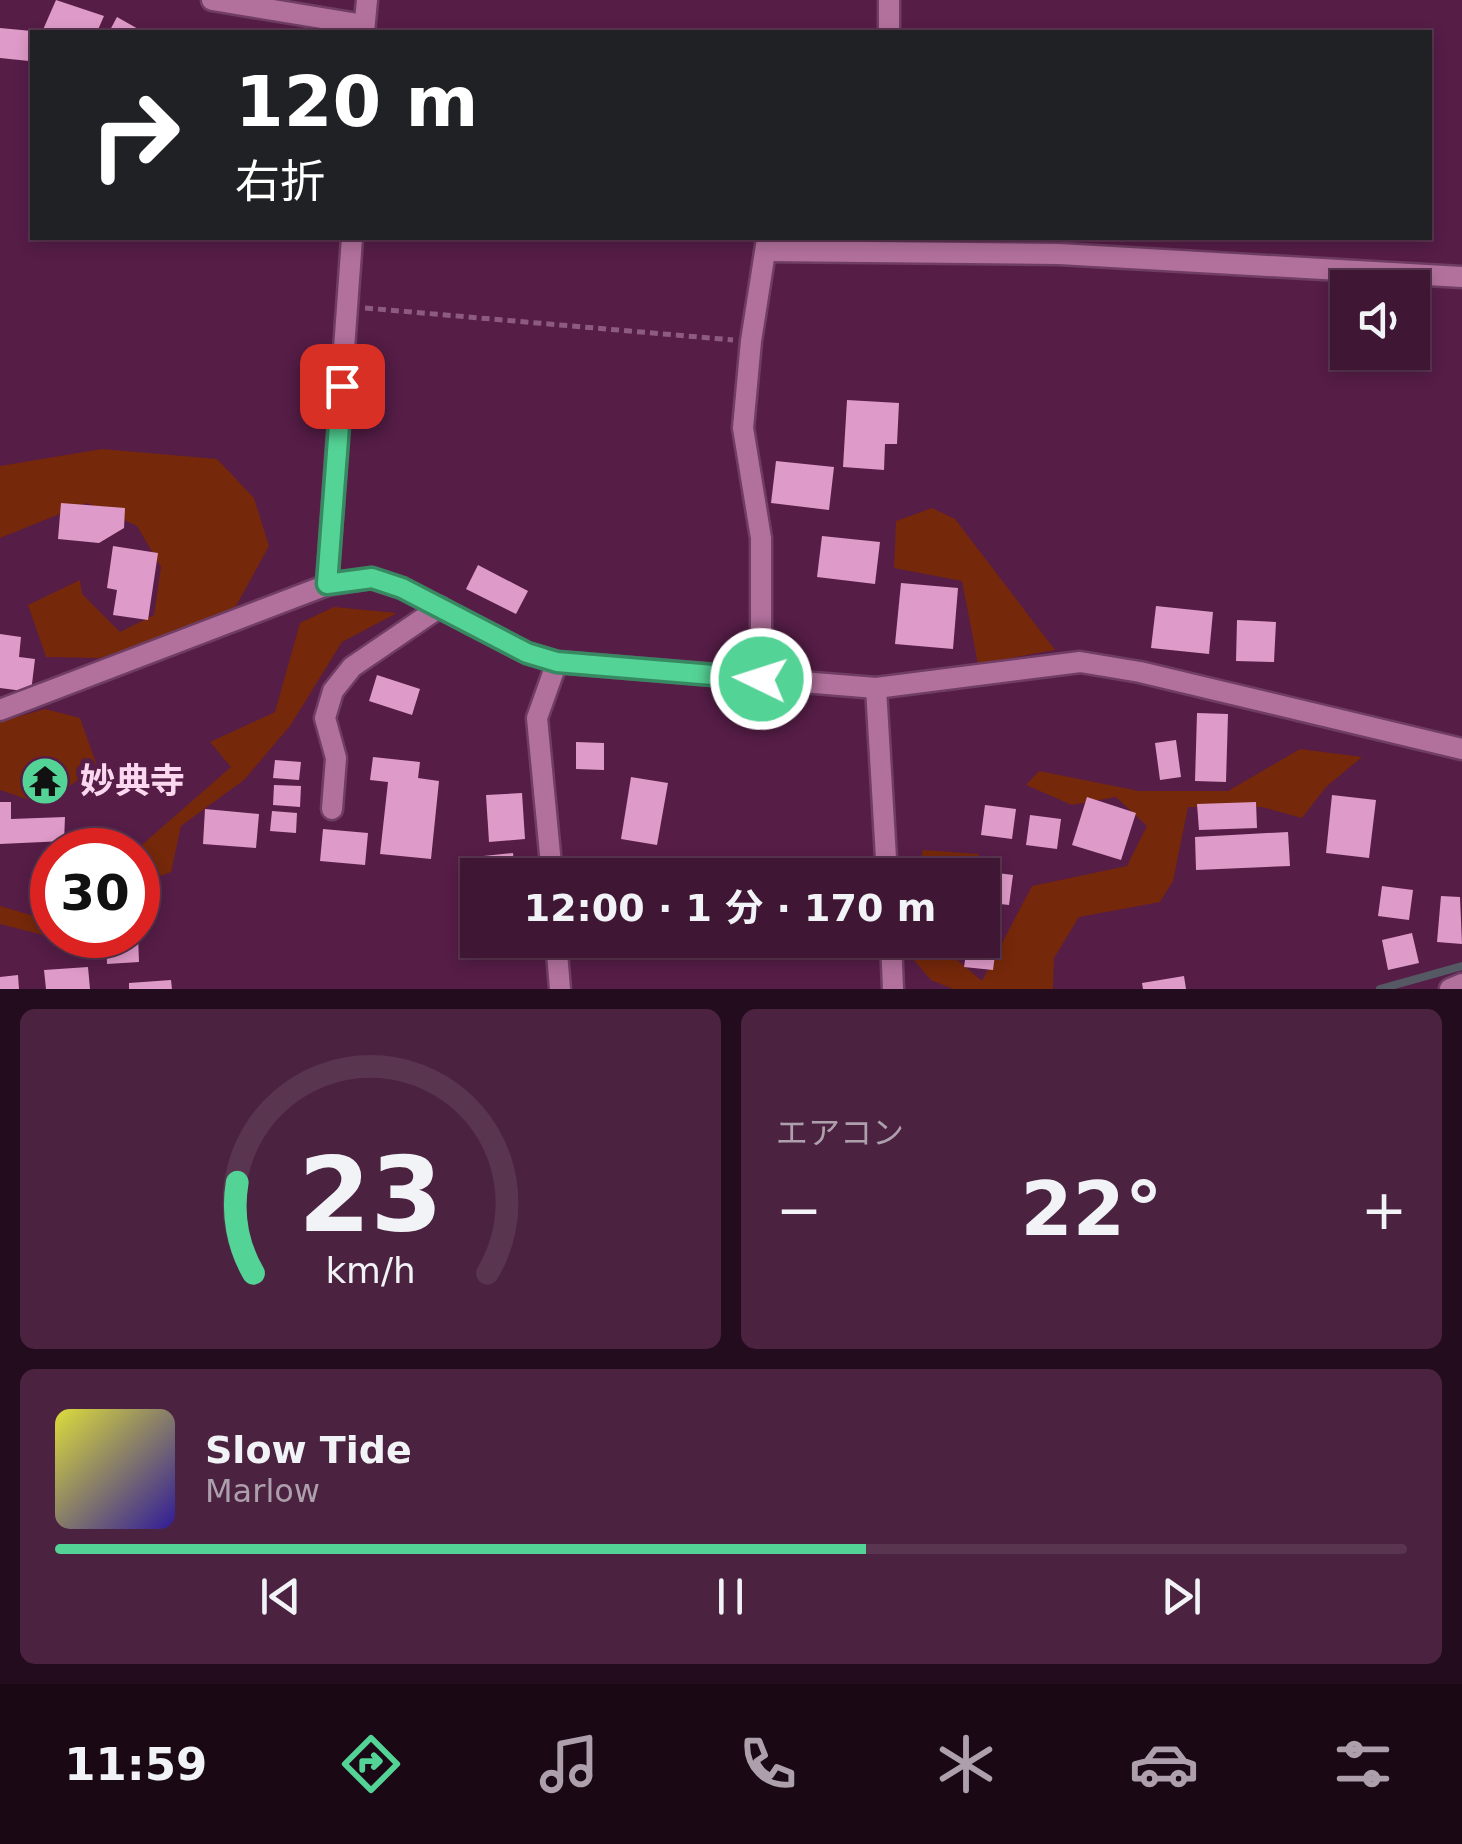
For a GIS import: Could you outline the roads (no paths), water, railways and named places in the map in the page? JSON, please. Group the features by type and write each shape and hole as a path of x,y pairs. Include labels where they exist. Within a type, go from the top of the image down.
{"street":[{"path":"212,0 364,28 367,0"},
{"path":"889,30 890,0"},
{"path":"327,584 352,240"},
{"path":"761,679 761,538 743,428 751,341 767,244 1059,254 1462,277"},
{"path":"0,710 327,584 372,578 440,607 527,653 557,662 876,688 1080,662 1140,672 1462,749"},
{"path":"332,809 336,758 325,718 332,691 352,668 440,607"},
{"path":"550,858 538,718 557,662"},
{"path":"876,688 886,858"},
{"path":"557,958 560,989"},
{"path":"891,958 893,989"},
{"path":"1450,989 1462,984"}],"waterway":[{"path":"1380,989 1462,966"}],"place":[{"name":"妙典寺","path":"45,781"}]}
